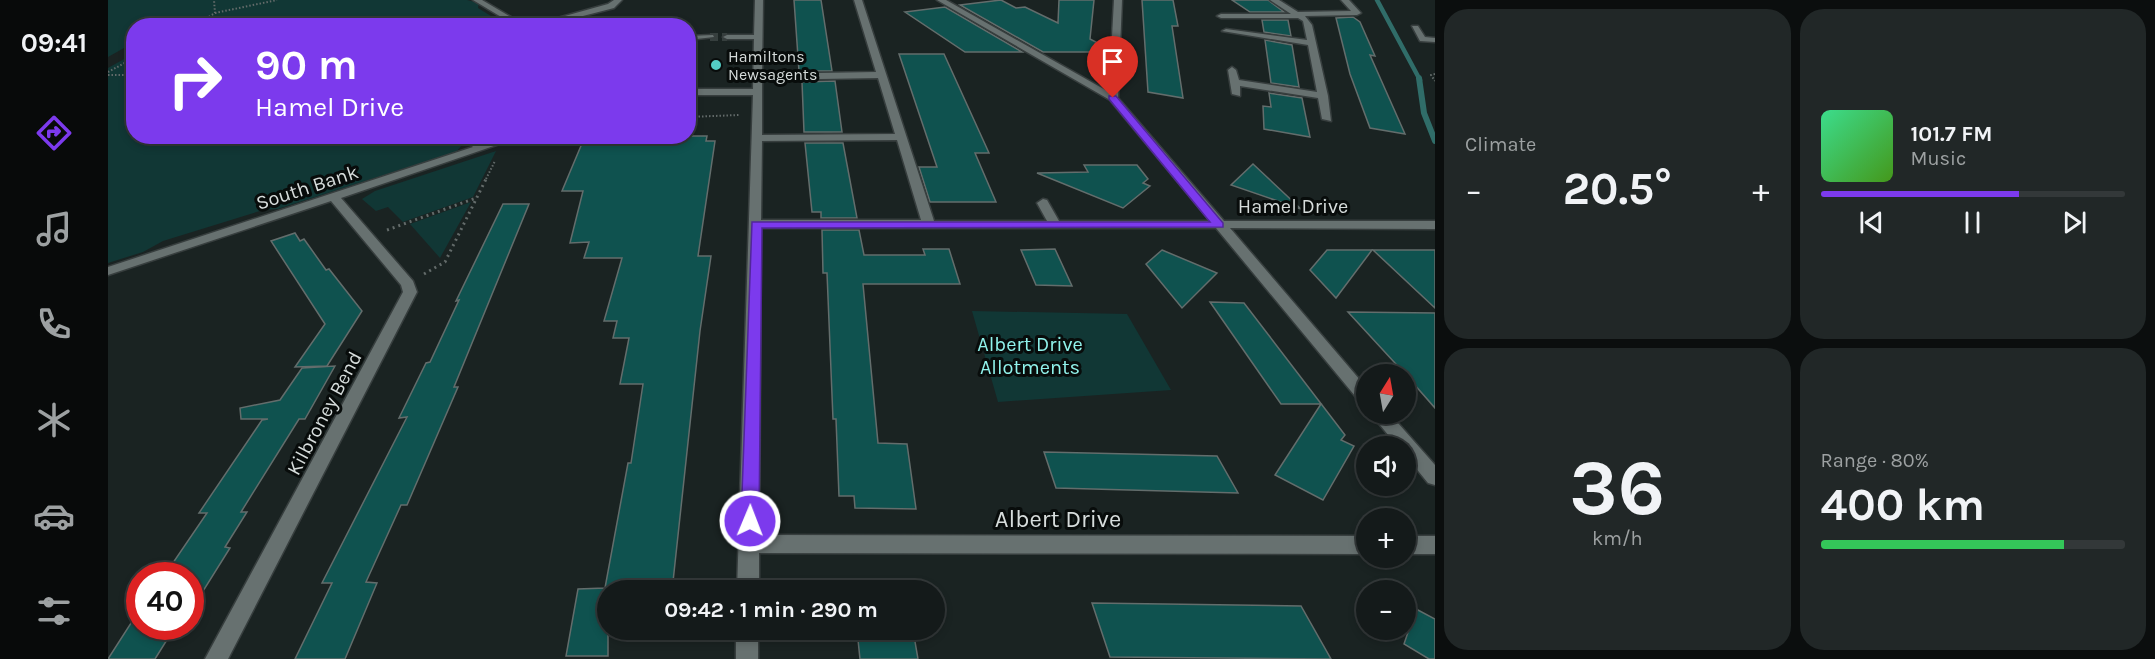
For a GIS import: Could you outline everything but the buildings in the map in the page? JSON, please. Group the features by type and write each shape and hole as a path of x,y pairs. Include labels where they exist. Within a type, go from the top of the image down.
{"street":[{"path":"477,0 508,18"},
{"path":"565,18 612,6 618,0"},
{"path":"748,580 759,0"},
{"path":"858,0 929,225"},
{"path":"940,0 1113,98 1356,386"},
{"path":"1113,98 1118,0"},
{"path":"1274,0 1299,15 1308,25 1327,119"},
{"path":"1225,27 1299,15 1357,13 1346,0"},
{"path":"1211,9 1225,27 1312,44"},
{"path":"1415,28 1423,39 1435,40"},
{"path":"696,38 710,37"},
{"path":"727,37 758,37"},
{"path":"1232,70 1237,94"},
{"path":"696,91 880,75"},
{"path":"1234,82 1323,96"},
{"path":"757,138 901,137"},
{"path":"476,144 482,149"},
{"name":"South Bank","path":"108,271 496,144"},
{"path":"335,198 408,284"},
{"path":"1043,203 1055,224"},
{"name":"Hamel Drive","path":"756,224 1435,225"},
{"name":"Kilbroney Bend","path":"216,659 406,301 410,292 408,284"},
{"path":"1389,424 1435,478"},
{"name":"Albert Drive","path":"750,544 1356,545"},
{"path":"1416,545 1435,545"},
{"path":"747,640 747,659"}],"path":[{"path":"214,0 215,13"},
{"path":"207,18 215,13 277,0"},
{"path":"108,74 126,63"},
{"path":"108,74 126,75"},
{"path":"1435,74 1431,75 1435,81"},
{"path":"696,117 742,115"},
{"path":"408,284 445,262 499,152 496,144"},
{"path":"368,237 476,198"}],"green space":[{"path":"108,0 467,0 479,3 478,8 494,18 126,18 126,47 108,57"},
{"path":"126,58 126,144 463,144 456,152 278,209 263,210 163,241 143,252 108,263 108,68"},
{"path":"496,151 473,197 403,222 388,207 376,211 362,199 375,191"},
{"path":"471,202 440,258 410,224"},
{"name":"Albert Drive Allotments","path":"972,311 1127,314 1171,390 998,402"}],"waterway":[{"path":"1377,0 1419,78"},
{"path":"1419,78 1424,113 1435,141"}],"tunnel":[{"path":"710,37 727,37"}],"place":[{"name":"Hamiltons Newsagents","path":"716,65"}],"route":[{"path":"750,521 756,224 1219,225 1113,98"}]}
